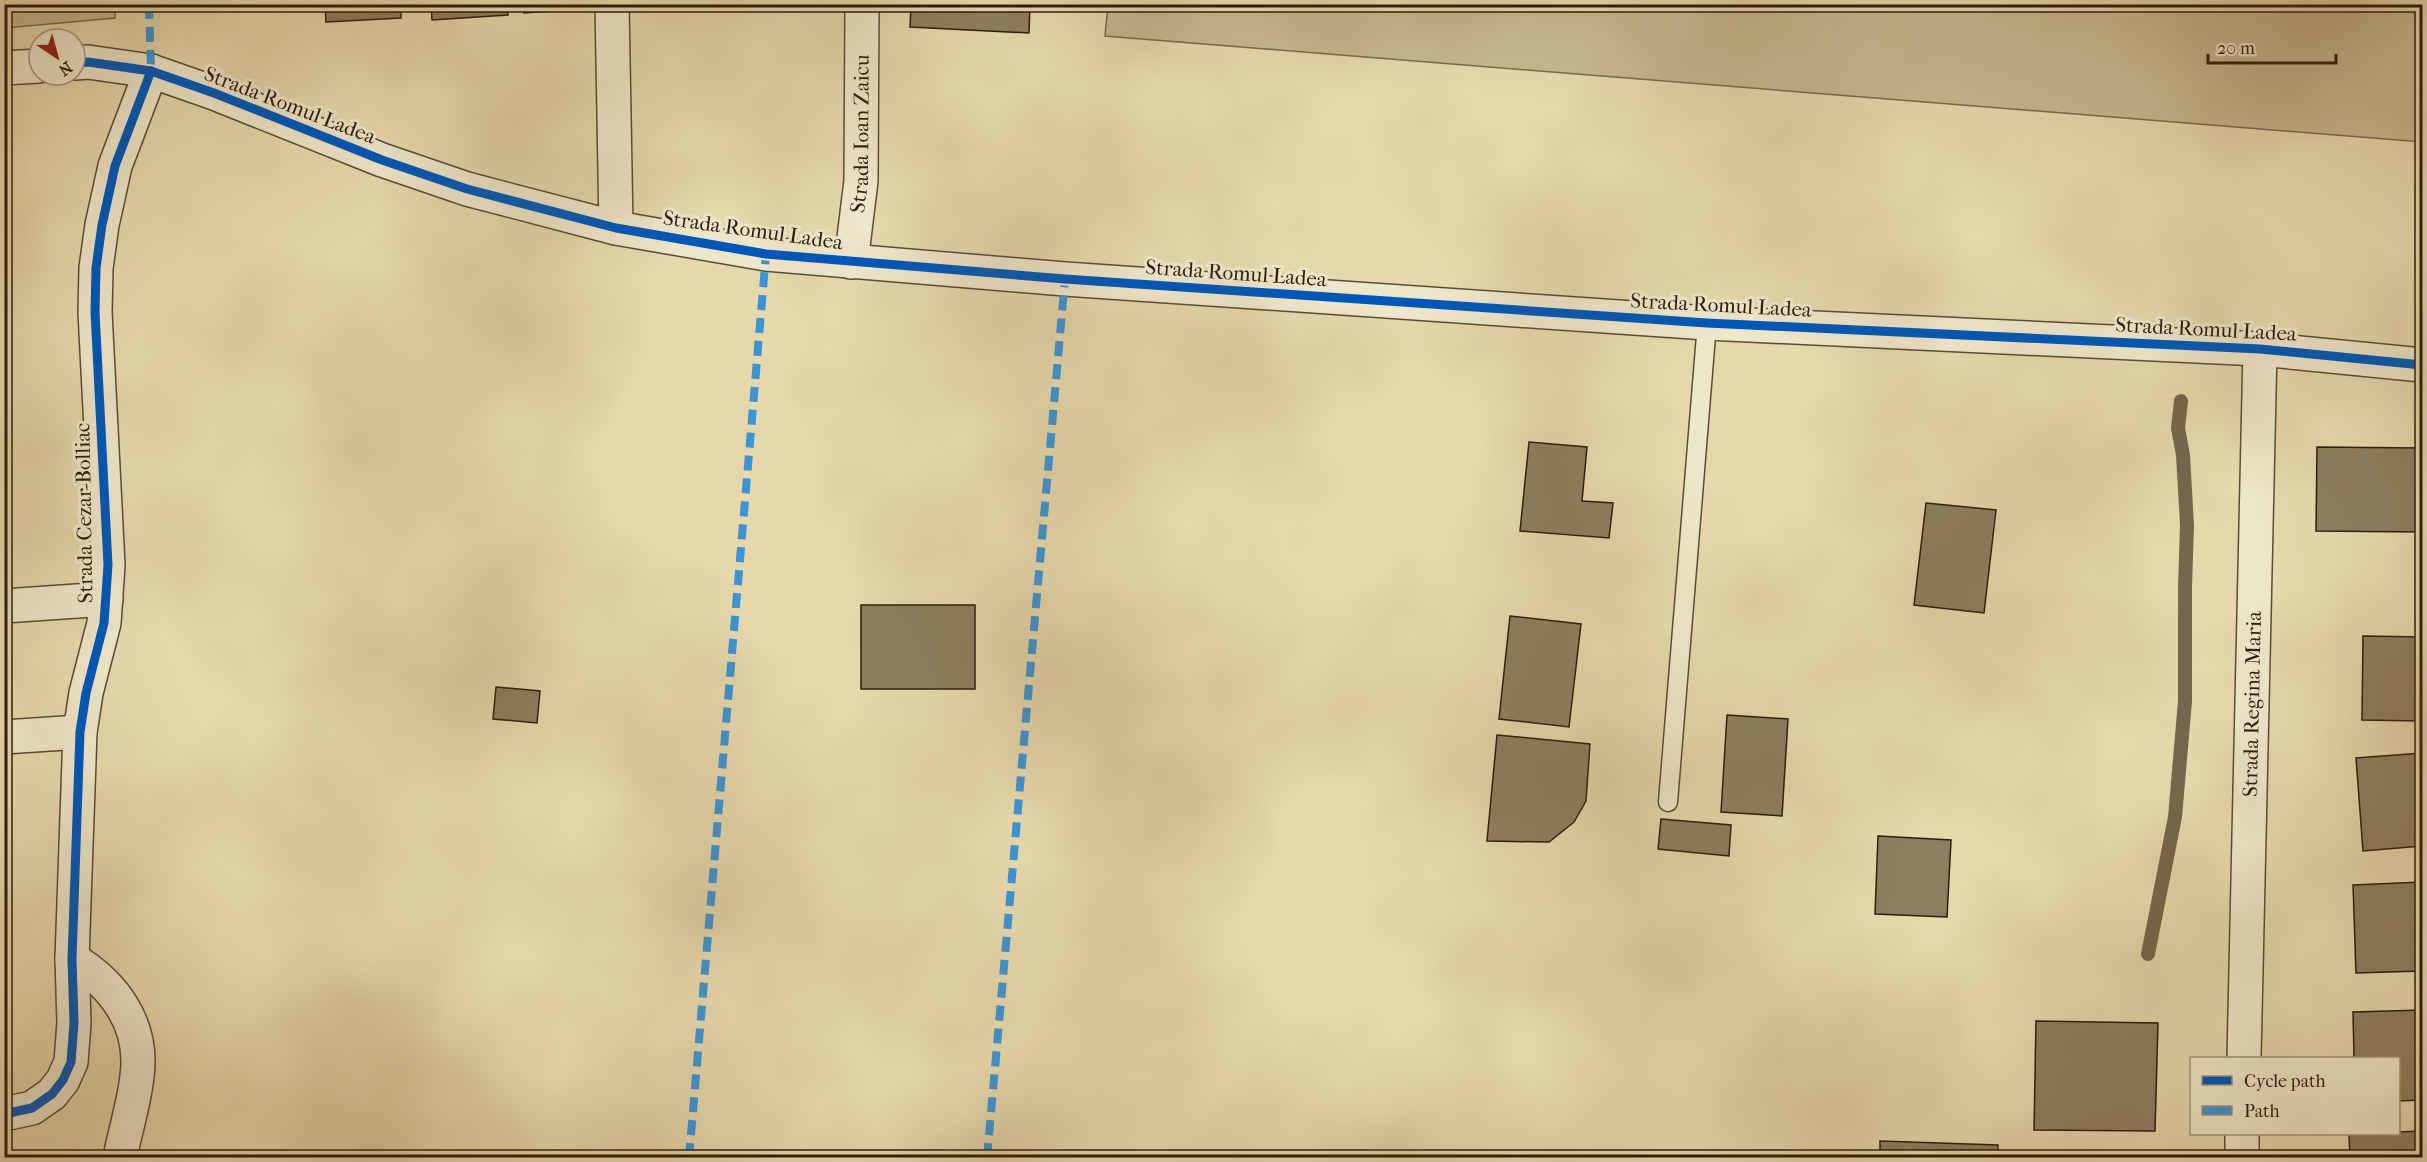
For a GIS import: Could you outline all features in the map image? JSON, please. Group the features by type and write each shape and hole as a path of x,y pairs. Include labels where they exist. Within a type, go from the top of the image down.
{"street":[{"path":"612,4 616,228"},
{"name":"Strada Ioan Zaicu","path":"851,262 861,181 862,4"},
{"name":"Strada Romul Ladea","path":"87,62 151,71 214,93 382,160 467,189 616,228 766,254 1076,280 1707,323 2260,349 2422,365"},
{"path":"4,68 27,67"},
{"name":"Strada Cezar Bolliac","path":"4,1114 32,1108 52,1094 63,1080 71,1062 74,1023 72,959 80,732 86,693 104,623 108,565 95,312 96,268 102,225 115,166 151,71"},
{"name":"Strada Regina Maria","path":"2244,1057 2260,349"},
{"path":"4,606 106,599"},
{"path":"4,736 80,732"},
{"path":"72,959 91,970 111,988 122,1004 137,1049 137,1075 120,1158"},
{"path":"2242,1135 2242,1158"}],"lane":[{"path":"1668,802 1707,323"}],"shaded area":[{"path":"5,4 115,5 115,18 5,28"},
{"path":"1108,5 2422,5 2422,142 1105,36"}],"building":[{"path":"325,4 401,4 401,18 326,22"},
{"path":"431,4 507,4 508,15 432,20"},
{"path":"524,4 600,4 600,8 524,13"},
{"path":"911,4 1030,4 1029,33 910,27"},
{"path":"1529,442 1587,447 1582,501 1613,503 1609,538 1520,531"},
{"path":"2317,447 2422,448 2422,532 2316,531"},
{"path":"1926,503 1996,510 1984,613 1914,605"},
{"path":"861,605 975,605 975,689 861,689"},
{"path":"1510,616 1581,624 1569,727 1499,719"},
{"path":"2363,636 2422,637 2422,721 2362,720"},
{"path":"496,687 540,691 537,723 493,719"},
{"path":"1727,715 1788,719 1782,816 1721,812"},
{"path":"1497,735 1590,744 1586,801 1574,822 1549,842 1487,841"},
{"path":"2422,753 2422,846 2363,851 2356,758"},
{"path":"1661,819 1731,825 1729,856 1658,849"},
{"path":"1878,836 1951,840 1947,917 1875,914"},
{"path":"2422,882 2422,971 2356,973 2353,885"},
{"path":"2422,1010 2422,1100 2400,1101 2400,1057 2354,1057 2353,1012"},
{"path":"2036,1021 2158,1023 2155,1131 2034,1130"},
{"path":"2422,1131 2422,1158 2350,1158 2349,1135 2400,1135 2400,1132"},
{"path":"1880,1141 1998,1145 1998,1158 1880,1158"},
{"path":"2051,1153 2150,1155 2150,1158 2051,1158"}],"waterway":[{"path":"2148,954 2175,817 2185,701 2187,525 2183,455 2178,428 2181,401"}],"marked path":[{"path":"149,4 151,71"},
{"path":"689,1158 766,254"},
{"path":"987,1158 1065,279"}],"cycle path":[{"path":"87,62 151,71 214,93 382,160 467,189 616,228 766,254 1065,279 1707,323 2260,349 2422,365"},
{"path":"4,1114 32,1108 52,1094 63,1080 71,1062 74,1023 72,959 80,732 86,693 104,623 108,565 95,312 96,268 102,225 115,166 151,71"}]}
